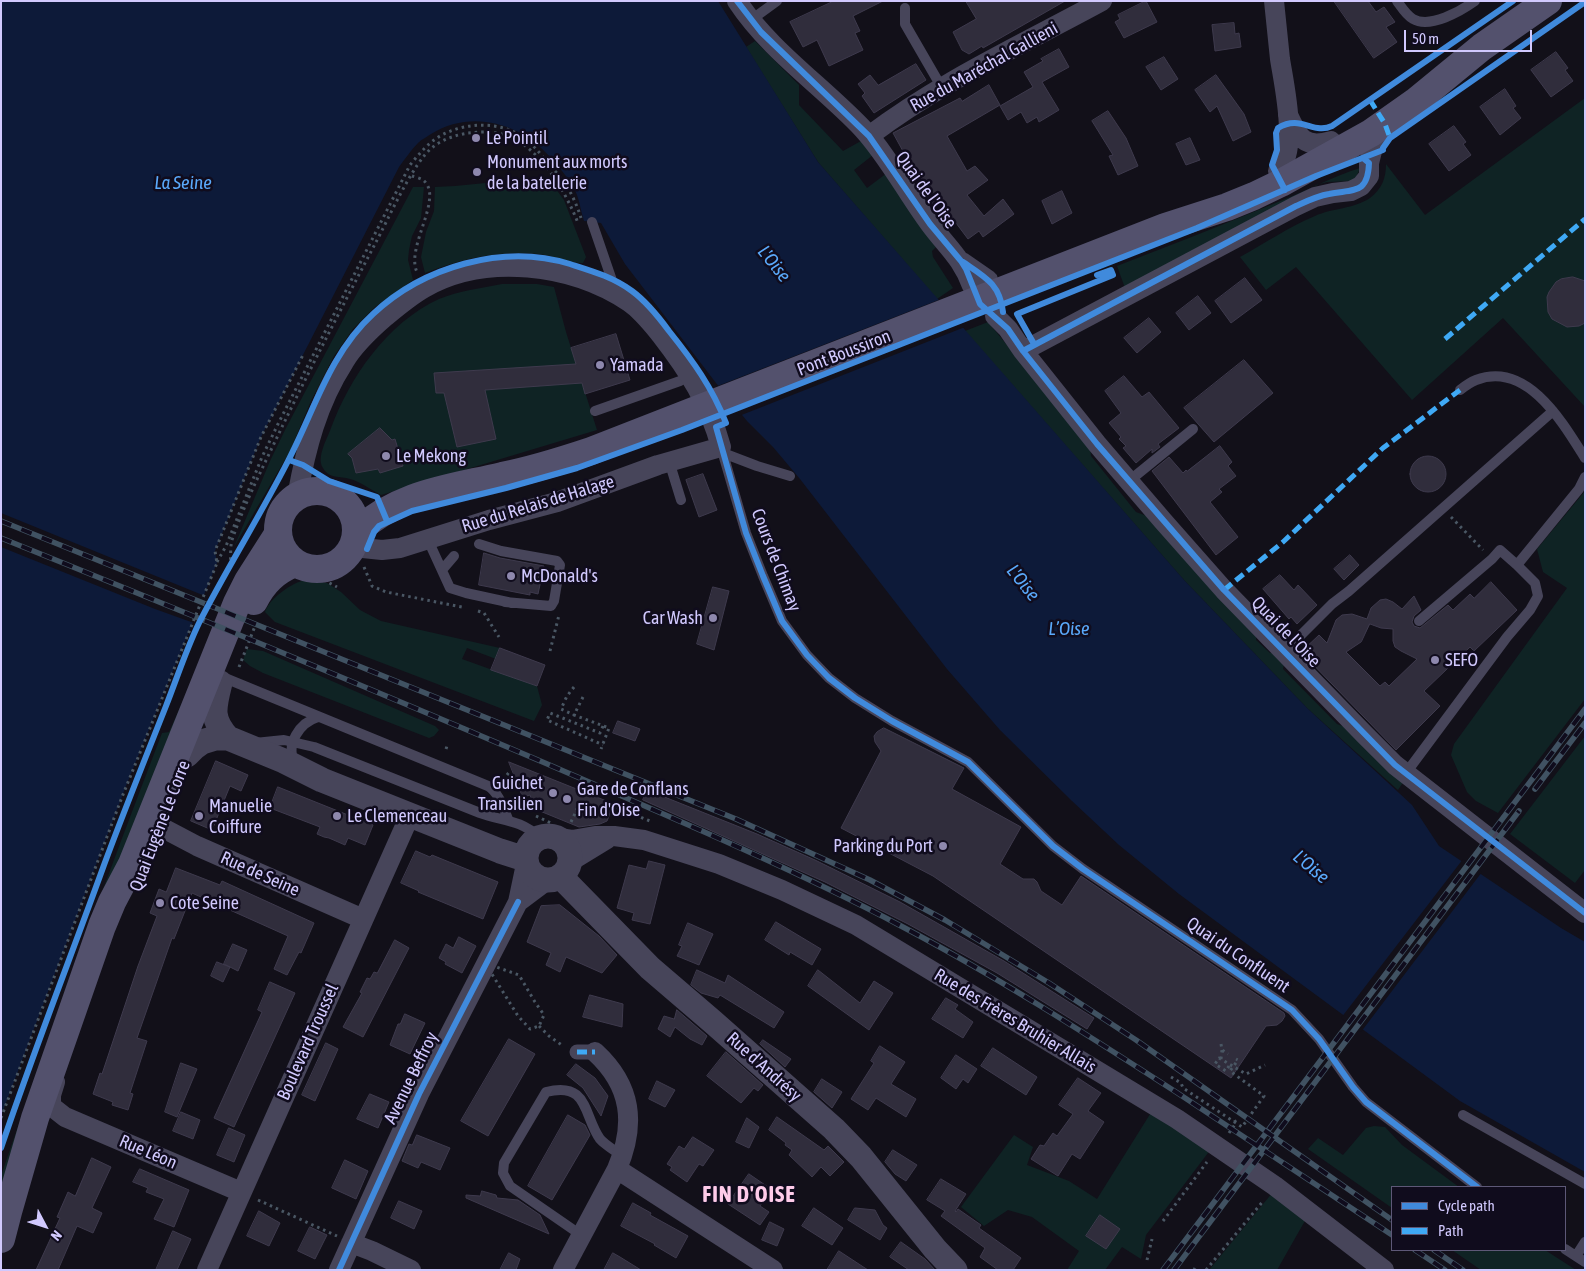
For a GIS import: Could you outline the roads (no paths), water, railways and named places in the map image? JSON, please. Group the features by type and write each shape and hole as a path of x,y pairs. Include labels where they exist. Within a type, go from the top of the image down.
{"main road":[{"path":"1165,227 1278,171 1385,124 1482,47 1548,1"},
{"path":"1165,227 1243,201 1281,183 1335,146 1389,103 1482,47"},
{"name":"Pont Boussiron","path":"405,500 558,462 674,420 1165,227"},
{"path":"358,549 353,514 344,502 334,495 319,491 309,492 297,497 288,504 280,516 278,534 279,542 284,552 295,563 308,569 325,569 334,566 358,549 376,516 405,500"},
{"path":"344,502 355,504 405,500"},
{"name":"Quai Eugène Le Corre","path":"1,1247 38,1160 119,932 216,682 248,581 278,534"},
{"name":"Quai Eugène Le Corre","path":"1,1239 35,1118 98,936 112,902 132,864 259,592 277,572 295,563"}],"street":[{"name":"Quai de l'Oise","path":"737,1 750,20 869,136 930,224 980,283"},
{"name":"Rue du Maréchal Gallieni","path":"869,136 886,123 942,88 1102,1"},
{"path":"1274,1 1287,113 1287,149 1283,165 1278,171"},
{"path":"1287,113 1294,129 1302,139 1315,144 1335,146 1356,152 1369,164"},
{"path":"1023,351 1302,203 1315,197 1357,190 1366,182 1369,176 1369,164 1378,132 1385,124"},
{"name":"Cours de Chimay","path":"297,497 313,425 325,396 344,361 369,331 394,309 424,288 455,274 494,267 534,268 566,274 618,295 631,303 651,323 701,392 716,427 722,450"},
{"name":"Quai de l'Oise","path":"1007,320 1023,351 1129,481 1224,590 1364,734 1406,773 1583,907"},
{"name":"Rue du Relais de Halage","path":"358,549 388,550 400,548 489,520 557,502 668,462 722,450"},
{"path":"216,682 215,716 219,729 236,742"},
{"path":"187,755 202,742 215,738 236,742 322,780 526,861 532,874 538,879 559,873"},
{"name":"Boulevard Troussel","path":"207,1270 410,815"},
{"name":"Rue de Seine","path":"159,826 206,850 363,919"},
{"path":"518,902 529,846 556,833 569,849 559,873"},
{"name":"Rue des Frères Bruhier Allais","path":"556,833 572,840 595,836 614,836 644,840 719,864 782,890 856,925 1177,1119 1276,1186 1384,1270"},
{"path":"518,902 614,836"},
{"name":"Rue d'Andrésy","path":"559,873 650,968 834,1129 862,1157 955,1270"},
{"name":"Avenue Beffroy","path":"339,1270 419,1094 518,902"},
{"name":"Quai Eugène Le Corre","path":"56,1110 51,1106 51,1095 90,983 98,936"},
{"path":"563,1270 620,1162 629,1132 628,1110 614,1072 586,1052"},
{"name":"Rue Léon","path":"56,1110 65,1117 100,1133 241,1192"},
{"path":"620,1162 773,1270"},
{"path":"351,1243 372,1250 411,1270"}],"lane":[{"path":"750,20 766,4 777,1"},
{"path":"1397,1 1405,12 1413,19 1421,22 1458,13 1475,1"},
{"path":"905,8 905,24 942,88"},
{"path":"592,222 618,295"},
{"path":"595,411 680,381 690,375"},
{"path":"1460,390 1481,378 1504,377 1521,383 1544,399 1567,429 1585,458"},
{"path":"1284,652 1332,604 1553,410"},
{"path":"1129,481 1193,429"},
{"path":"722,450 757,466 790,476"},
{"name":"Cours de Chimay","path":"722,450 746,533 763,576 782,621 807,655 830,678 855,698 892,721 968,762"},
{"path":"668,462 681,500"},
{"path":"1517,565 1579,489 1585,477"},
{"path":"428,540 450,588 453,590 533,608 553,604 561,568 559,563 501,551 479,544"},
{"path":"1406,773 1507,637 1530,610 1538,596 1535,584 1500,550 1419,621"},
{"path":"442,570 454,556"},
{"path":"216,682 318,717 488,786 495,792 508,819"},
{"path":"296,768 291,755 294,741 303,725 311,719 318,717"},
{"path":"236,742 294,741 314,747 480,813 508,819 523,826 556,833"},
{"name":"Quai du Confluent","path":"968,762 1053,846 1083,869 1292,1010 1319,1039 1352,1088 1366,1102 1476,1186"},
{"path":"581,1235 510,1186 503,1173 504,1163 546,1092 556,1089 570,1092 581,1098 601,1140 620,1162"},
{"path":"1463,1115 1585,1184"},
{"path":"1566,1250 1580,1259 1585,1242"}],"water":[{"path":"1,1 718,1 818,162 1184,580 1307,708 1412,805 1439,846 1585,942 1585,1172 1460,1101 1179,894 1119,845 1072,801 1000,730 947,669 800,479 773,447 747,421 716,383 625,264 601,223 584,221 575,190 566,175 539,146 525,136 510,128 479,121 447,126 431,134 418,143 399,167 261,437 215,551 217,563 126,786 1,1116"}],"railway":[{"path":"1,521 736,819 870,880 945,920 1049,983 1136,1040 1391,1219"},
{"path":"1,538 545,763 725,841 858,904 936,945 1040,1006 1176,1092 1391,1234"},
{"path":"1163,1270 1585,709"},
{"path":"1535,789 1585,723"},
{"path":"1174,1270 1519,811"},
{"path":"1416,1251 1445,1270"},
{"path":"1435,1251 1463,1270"}],"place":[{"name":"Le Pointil","path":"476,138"},
{"name":"Monument aux morts de la batellerie","path":"477,172"},
{"name":"Yamada","path":"600,365"},
{"name":"Le Mekong","path":"386,456"},
{"name":"McDonald's","path":"511,576"},
{"name":"Car Wash","path":"713,618"},
{"name":"SEFO","path":"1435,660"},
{"name":"Guichet Transilien","path":"553,793"},
{"name":"Gare de Conflans Fin d'Oise","path":"567,799"},
{"name":"Manuelie Coiffure","path":"199,816"},
{"name":"Le Clemenceau","path":"337,816"},
{"name":"Parking du Port","path":"943,846"},
{"name":"Cote Seine","path":"160,903"}],"district":[{"name":"FIN D'OISE","path":"749,1195"}],"water label":[{"name":"La Seine","path":"183,183"},
{"name":"L'Oise","path":"774,264"},
{"name":"L'Oise","path":"1023,583"},
{"name":"L’Oise","path":"1069,629"},
{"name":"L'Oise","path":"1311,867"}]}
